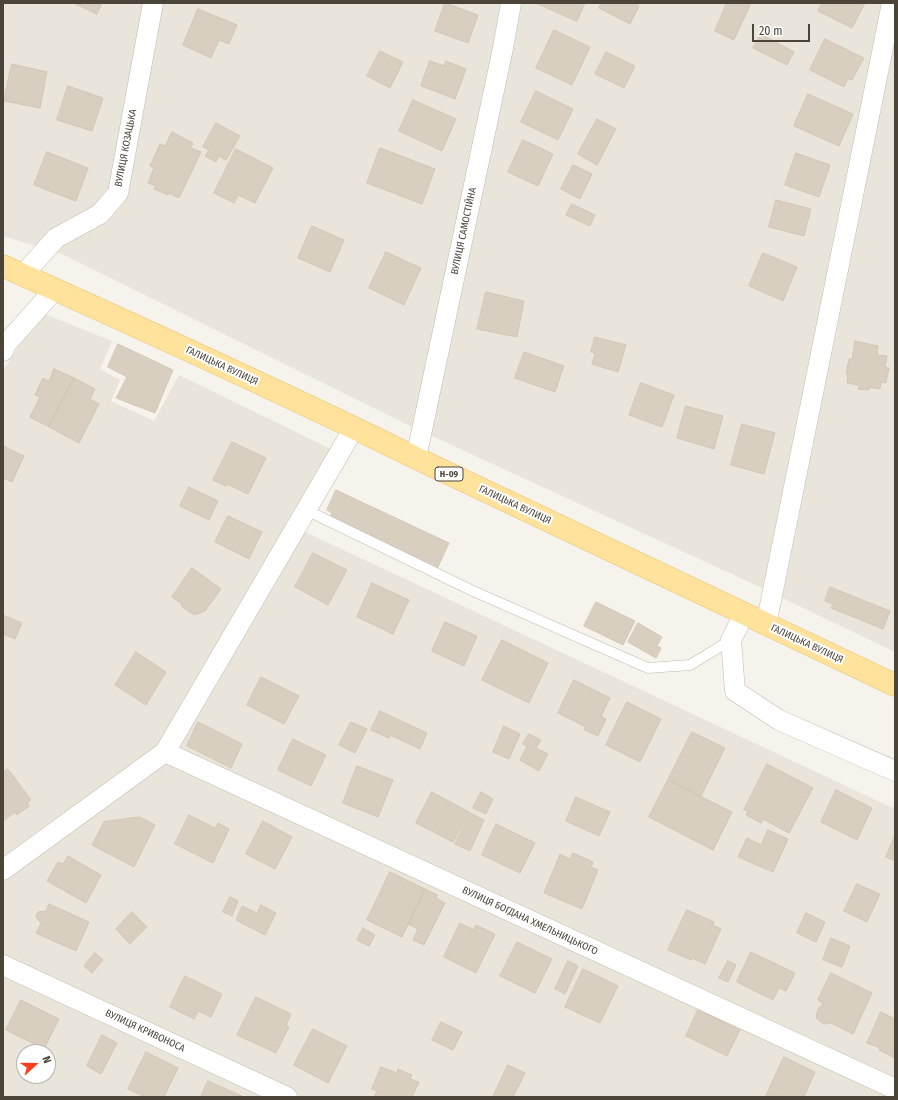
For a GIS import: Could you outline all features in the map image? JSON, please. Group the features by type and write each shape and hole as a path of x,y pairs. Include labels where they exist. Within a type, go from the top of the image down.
{"main road":[{"name":"ГАЛИЦЬКА ВУЛИЦЯ","path":"3,266 354,428 895,685"}],"street":[{"name":"ВУЛИЦЯ КОЗАЦЬКА","path":"23,275 56,238 100,214 118,193 153,3"},
{"name":"ВУЛИЦЯ САМОСТІЙНА","path":"416,458 503,48 511,3"},
{"path":"766,625 892,3"},
{"path":"3,351 6,344 55,289"},
{"path":"3,870 165,752 354,428"},
{"path":"744,614 731,640 735,691 779,720 895,771"},
{"name":"ВУЛИЦЯ БОГДАНА ХМЕЛЬНИЦЬКОГО","path":"165,752 895,1090"},
{"name":"ВУЛИЦЯ КРИВОНОСА","path":"3,965 287,1097"}],"lane":[{"path":"306,510 474,591 648,668 690,665 731,640"}],"shaded area":[{"path":"3,3 895,3 895,652 749,582 406,424 64,255 3,236"},
{"path":"40,312 112,341 100,369 120,380 111,401 154,421 179,375 335,451 286,523 895,809 895,1097 3,1097 3,371"}],"building":[{"path":"74,3 102,3 97,14"},
{"path":"445,3 478,15 468,43 435,31"},
{"path":"536,3 585,3 577,21"},
{"path":"602,3 633,3 639,6 630,24 599,8"},
{"path":"727,3 751,3 734,40 715,31"},
{"path":"822,3 865,3 852,28 818,11"},
{"path":"198,9 237,25 229,44 219,40 211,58 183,45"},
{"path":"554,30 590,47 572,85 536,68"},
{"path":"761,34 794,52 787,65 753,48"},
{"path":"825,39 864,58 852,80 848,79 844,87 810,70"},
{"path":"380,51 403,62 390,88 367,76"},
{"path":"606,52 635,66 624,88 595,74"},
{"path":"430,61 444,66 446,61 466,69 455,99 421,86"},
{"path":"12,64 47,72 40,108 4,101"},
{"path":"68,86 103,98 92,131 57,120"},
{"path":"536,91 573,109 558,140 521,122"},
{"path":"808,94 853,114 839,146 794,126"},
{"path":"413,100 456,119 442,151 399,131"},
{"path":"597,119 616,129 597,165 578,154"},
{"path":"216,123 240,136 226,160 219,156 216,162 205,156 209,150 203,147"},
{"path":"172,132 193,143 191,148 201,152 179,198 169,193 168,195 154,189 156,186 148,183 154,168 150,166 160,144 165,146"},
{"path":"523,140 553,154 538,186 508,172"},
{"path":"380,148 435,169 422,204 367,183"},
{"path":"236,149 273,168 255,203 238,195 234,203 214,193"},
{"path":"47,152 88,168 76,201 34,185"},
{"path":"796,153 830,165 819,197 785,185"},
{"path":"573,165 592,174 580,199 561,189"},
{"path":"776,200 811,209 804,236 769,227"},
{"path":"572,204 595,215 590,226 566,215"},
{"path":"312,226 344,240 330,272 298,258"},
{"path":"386,252 421,268 404,305 369,288"},
{"path":"763,253 797,267 783,301 749,286"},
{"path":"486,292 524,301 517,337 477,329"},
{"path":"595,337 626,345 618,372 592,364 595,353 591,352"},
{"path":"855,341 878,346 877,355 887,356 885,367 889,368 886,383 881,382 880,389 869,387 869,390 858,389 859,385 847,383 848,375 846,374 849,359 852,359"},
{"path":"118,344 173,370 155,413 116,398 127,377 108,367"},
{"path":"524,352 564,366 555,392 515,378"},
{"path":"54,369 74,378 49,427 30,417 40,397 35,395 43,378 49,381"},
{"path":"74,378 95,389 90,399 99,404 79,443 49,427"},
{"path":"641,383 674,395 662,427 629,415"},
{"path":"686,406 723,416 714,449 677,438"},
{"path":"742,424 775,433 764,474 731,465"},
{"path":"232,442 266,458 248,494 227,484 226,486 213,480"},
{"path":"3,446 24,456 12,482 3,478"},
{"path":"189,487 218,501 209,520 180,506"},
{"path":"336,490 449,543 437,569 329,519 332,513 327,510"},
{"path":"228,516 262,532 249,559 215,542"},
{"path":"313,553 347,570 328,605 295,587"},
{"path":"192,568 221,589 205,611 194,615 181,606 182,604 172,597"},
{"path":"372,583 409,600 393,634 357,617"},
{"path":"830,587 890,611 883,629 831,608 833,604 825,601"},
{"path":"596,602 635,621 623,645 584,626"},
{"path":"3,615 22,623 15,639 3,634"},
{"path":"445,622 477,636 464,666 432,651"},
{"path":"638,623 662,637 657,646 661,648 656,658 628,642"},
{"path":"502,640 548,663 529,703 482,680"},
{"path":"136,652 166,672 146,705 115,685"},
{"path":"261,677 299,696 284,724 247,705"},
{"path":"574,680 610,698 601,716 606,719 598,736 584,730 586,727 558,713"},
{"path":"627,702 661,719 640,762 606,745"},
{"path":"380,711 427,733 420,749 390,735 389,738 371,730"},
{"path":"198,722 242,744 231,768 187,746"},
{"path":"351,722 367,729 355,753 339,745"},
{"path":"504,726 520,734 509,759 493,752"},
{"path":"692,732 725,748 701,796 668,780"},
{"path":"529,734 541,740 536,748 548,754 539,771 520,760 527,746 523,744"},
{"path":"293,739 326,755 311,786 278,770"},
{"path":"767,764 813,788 789,833 763,819 761,823 746,815 748,811 744,810"},
{"path":"357,766 393,780 378,817 343,803"},
{"path":"8,769 31,800 27,803 29,806 17,815 15,812 3,821 3,773"},
{"path":"668,780 732,812 713,850 649,817"},
{"path":"836,790 872,808 857,840 821,822"},
{"path":"432,792 469,812 453,842 416,823"},
{"path":"481,792 493,799 486,814 473,808"},
{"path":"576,797 610,812 599,836 566,821"},
{"path":"470,813 484,820 470,851 455,844"},
{"path":"189,815 215,828 218,823 229,829 213,863 175,844"},
{"path":"140,817 155,825 134,867 92,845 104,822"},
{"path":"263,821 292,837 275,869 246,854"},
{"path":"496,824 535,843 520,873 482,855"},
{"path":"768,830 788,839 773,872 738,857 747,838 761,845"},
{"path":"895,835 895,861 886,857"},
{"path":"573,853 593,862 591,867 598,870 582,909 544,893 560,854 570,859"},
{"path":"68,856 101,875 86,903 47,881 58,862 63,864"},
{"path":"390,872 425,889 402,937 367,920"},
{"path":"857,884 880,894 867,922 844,911"},
{"path":"425,889 437,895 436,898 445,903 424,945 413,940 418,929 408,924"},
{"path":"230,897 238,901 232,916 223,912"},
{"path":"49,904 89,922 76,951 36,933 41,923 36,917 38,912 46,911"},
{"path":"261,905 276,913 265,935 236,920 242,906 257,913"},
{"path":"687,910 714,922 713,925 721,929 705,964 692,958 691,960 668,950"},
{"path":"132,912 147,927 130,944 116,929"},
{"path":"806,913 825,922 816,942 797,933"},
{"path":"460,923 474,930 476,925 495,934 476,973 444,957"},
{"path":"363,928 375,935 369,946 357,940"},
{"path":"831,938 850,946 842,967 823,960"},
{"path":"517,942 552,959 535,993 500,976"},
{"path":"751,952 795,973 786,991 779,988 773,1000 737,982"},
{"path":"95,953 103,960 92,973 84,966"},
{"path":"568,961 578,966 565,994 555,989"},
{"path":"728,961 736,965 728,982 719,978"},
{"path":"583,969 618,986 600,1023 565,1007"},
{"path":"831,973 872,993 853,1034 831,1023 825,1024 816,1018 818,1009 823,1005 818,1000"},
{"path":"185,976 222,994 211,1017 198,1011 194,1019 170,1007"},
{"path":"256,997 291,1014 286,1026 289,1027 276,1053 237,1035"},
{"path":"21,1000 59,1019 46,1044 34,1044 6,1030"},
{"path":"698,1010 740,1030 727,1056 686,1036"},
{"path":"881,1012 895,1019 895,1058 879,1050 880,1048 867,1043"},
{"path":"441,1022 462,1032 453,1050 432,1040"},
{"path":"313,1029 347,1046 328,1083 294,1065"},
{"path":"102,1035 117,1043 101,1074 87,1066"},
{"path":"146,1052 178,1068 164,1097 145,1097 128,1089"},
{"path":"784,1057 815,1072 804,1097 766,1096"},
{"path":"508,1065 525,1073 513,1097 493,1097"},
{"path":"381,1067 397,1073 398,1069 412,1075 410,1079 419,1082 412,1097 374,1097 377,1091 372,1089"},
{"path":"208,1081 244,1097 201,1097"}]}
